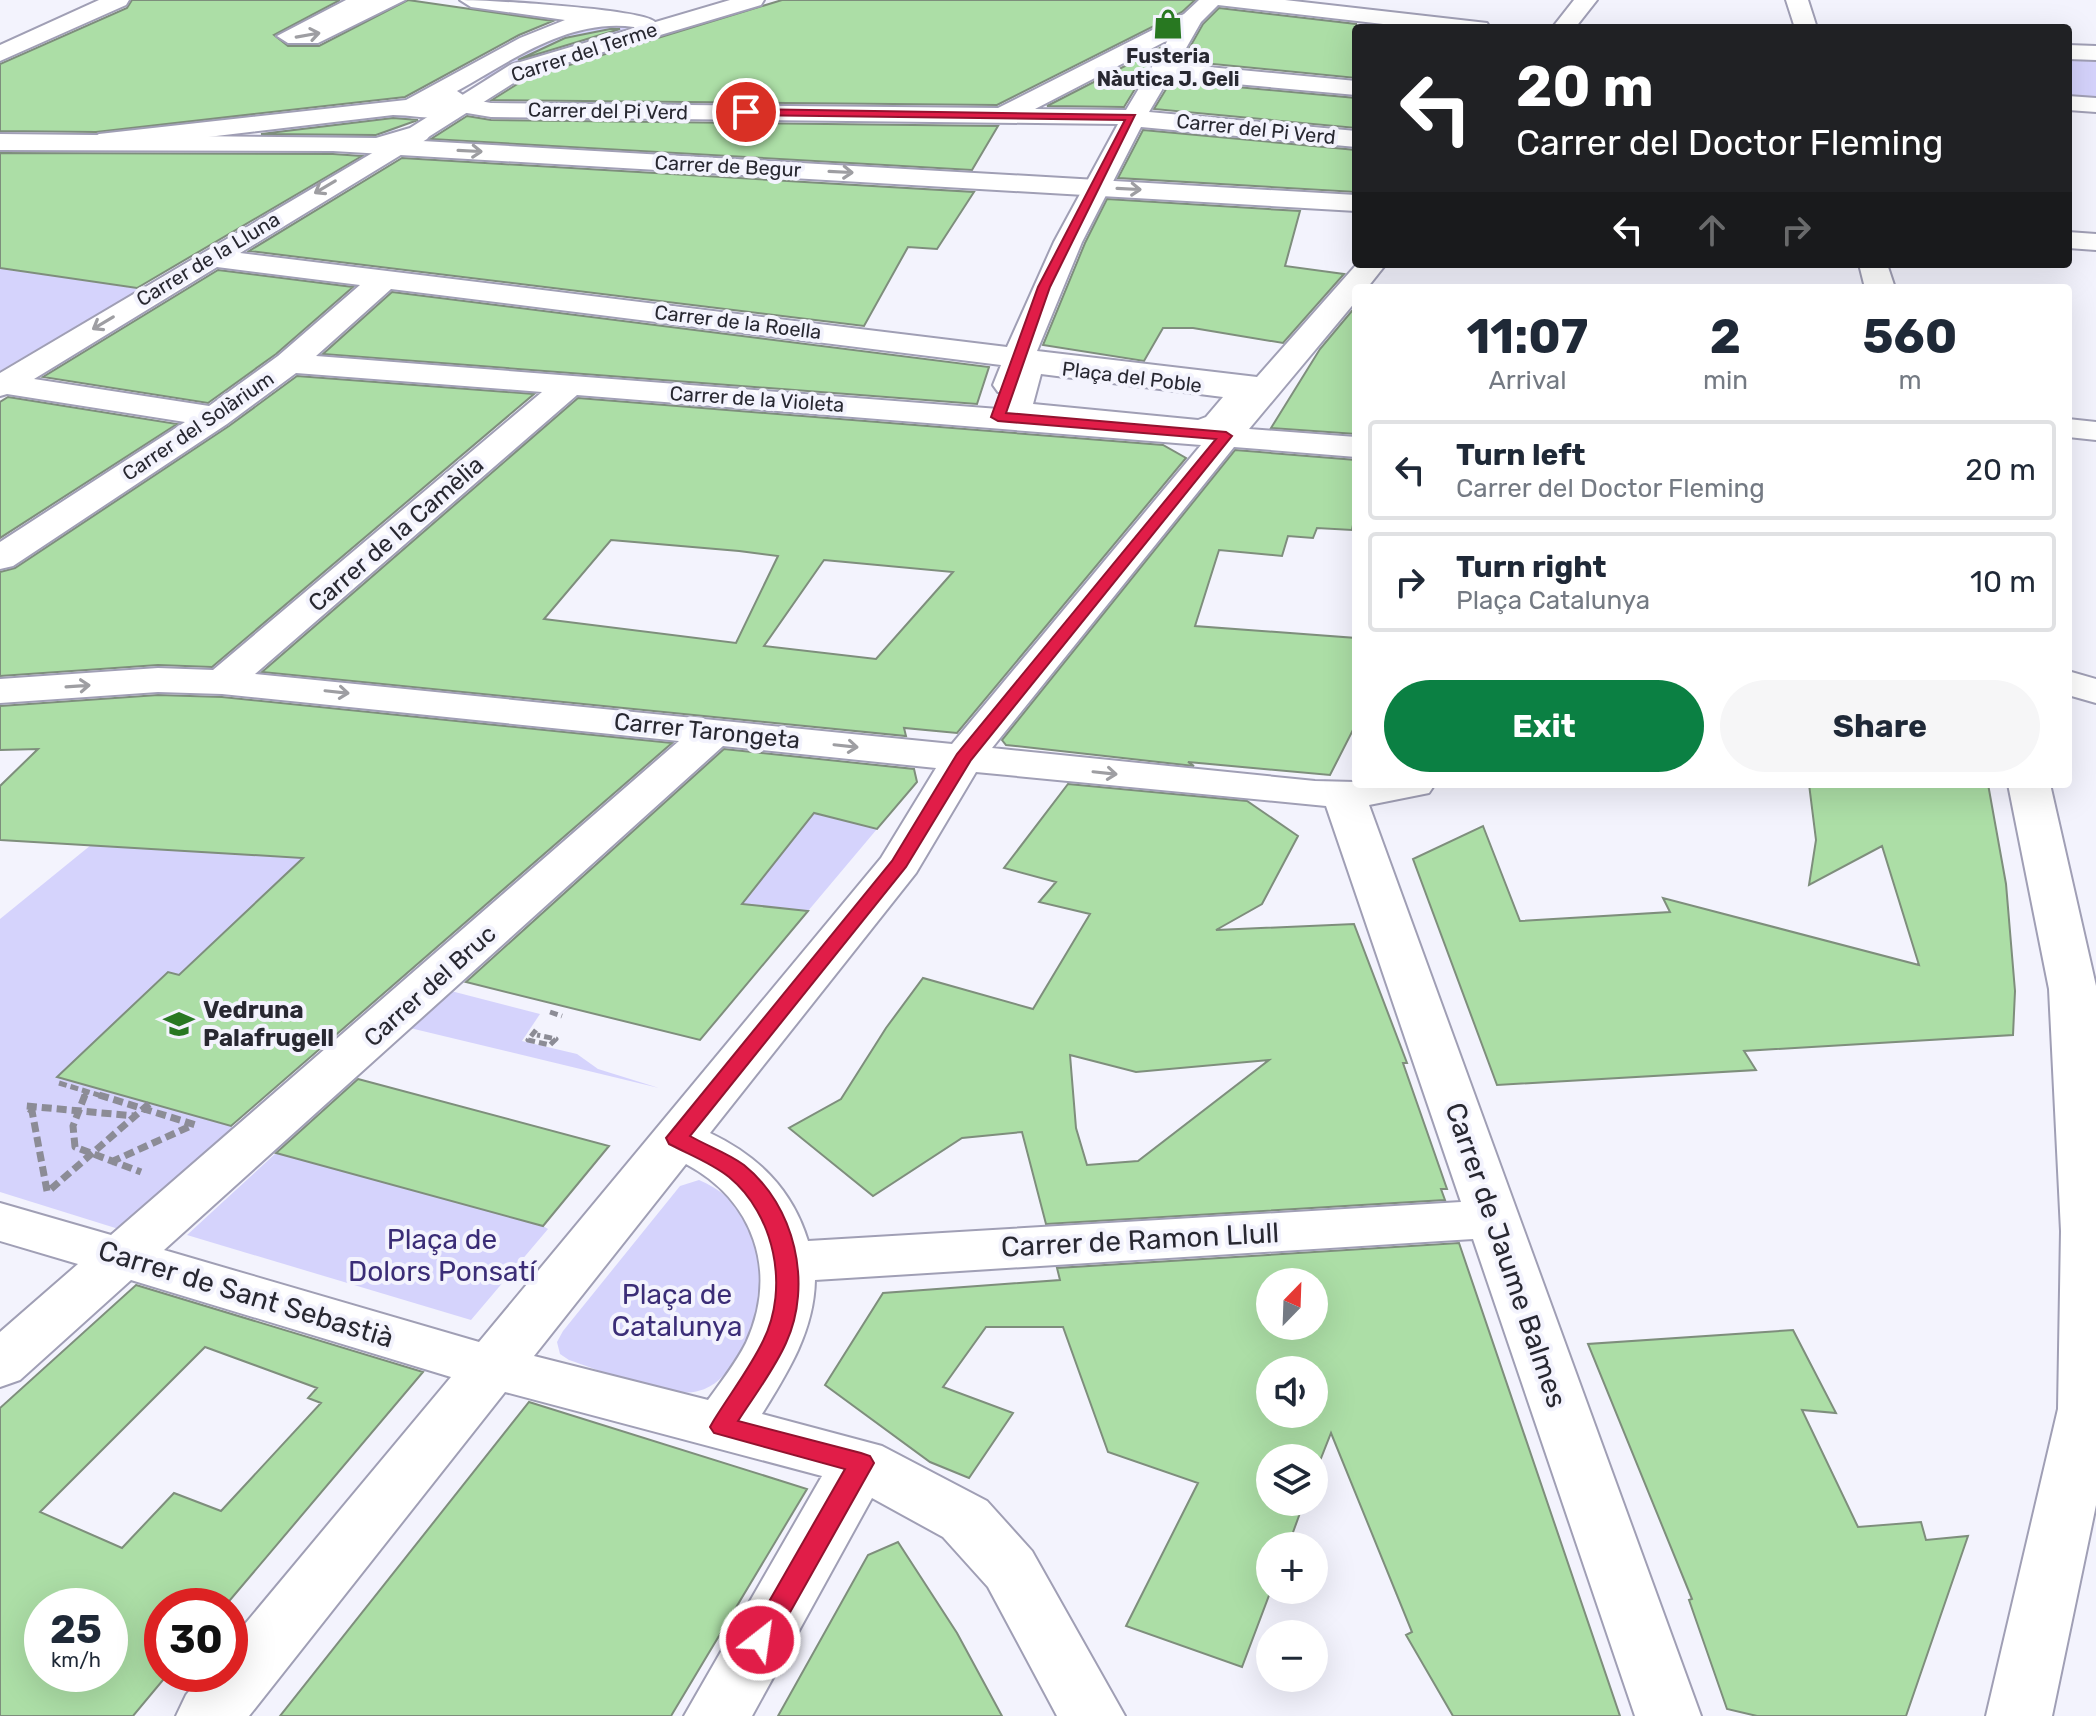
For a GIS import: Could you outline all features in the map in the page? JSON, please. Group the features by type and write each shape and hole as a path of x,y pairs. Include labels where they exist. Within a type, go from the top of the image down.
{"street":[{"path":"0,54 45,30 118,0"},
{"path":"364,0 288,36 310,38 394,0"},
{"path":"471,0 593,17 621,17 644,22 646,30"},
{"path":"621,17 652,0"},
{"name":"Carrer del Terme","path":"333,143 376,142 418,134 451,103 518,70 753,0"},
{"path":"1225,0 1443,24"},
{"path":"1566,24 1586,0"},
{"path":"1797,0 1805,24"},
{"path":"998,417 1044,287 1093,187 1131,117 1201,10"},
{"path":"1001,115 1201,10"},
{"path":"451,103 568,24 593,17"},
{"path":"0,26 45,30"},
{"path":"2072,52 2096,53"},
{"path":"1161,70 1352,88"},
{"name":"Carrer del Pi Verd","path":"451,103 491,110 1131,117 1352,139"},
{"name":"Carrer de Begur","path":"0,142 99,142 262,133 393,108 451,103"},
{"path":"2072,103 2096,105"},
{"name":"Carrer de Begur","path":"262,133 392,147 1352,203"},
{"name":"Carrer de la Lluna","path":"1,384 418,134"},
{"path":"2072,240 2096,242"},
{"name":"Carrer de la Roella","path":"210,258 1019,357 1254,389"},
{"path":"1353,284 1368,268"},
{"name":"Carrer del Solàrium","path":"0,558 215,417 289,363 385,279"},
{"path":"209,1716 900,864 963,758 1226,436 1254,389 1352,285"},
{"name":"Carrer de la Violeta","path":"289,363 1352,447"},
{"name":"Plaça del Poble","path":"1029,364 1254,389 1217,424 1198,429 1015,412 1029,364"},
{"path":"1,384 215,417"},
{"name":"Carrer de la Camèlia","path":"222,682 569,386"},
{"path":"2072,428 2096,431"},
{"name":"Carrer Tarongeta","path":"0,691 158,680 222,682 1315,794 1382,788"},
{"path":"2072,684 2096,691"},
{"name":"Carrer del Bruc","path":"0,1365 714,732"},
{"path":"2019,1716 2092,1411 2084,991 2030,788"},
{"name":"Carrer de Jaume Balmes","path":"1343,793 1668,1716"},
{"path":"677,1138 735,1170 752,1186 776,1220 787,1262 784,1317 775,1342 722,1427"},
{"name":"Carrer de Sant Sebastià","path":"20,1210 124,1258 491,1367 861,1463 965,1519 1010,1569 1092,1716"},
{"name":"Carrer de Ramon Llull","path":"787,1262 1493,1219"},
{"path":"717,1716 861,1463"}],"path":[{"path":"550,1012 562,1016"},
{"path":"59,1083 147,1106 208,1129"},
{"path":"87,1091 76,1112 71,1140 75,1147 143,1173"},
{"path":"47,1192 32,1111 26,1106 135,1116"},
{"path":"20,1210 47,1192 147,1106"},
{"path":"110,1162 195,1125"}],"green space":[{"path":"626,21 639,29 489,79 477,77 570,26"},
{"path":"2072,55 2096,57 2096,100 2072,99"},
{"path":"391,114 412,117 387,133 351,138 280,136 267,131"},
{"path":"0,268 140,289 0,371"},
{"path":"814,813 877,829 808,911 715,901 730,861 772,866"},
{"path":"91,845 303,858 179,975 168,972 58,1077 240,1129 125,1231 0,1192 0,919"},
{"path":"451,991 540,1014 522,1041 577,1054 598,1069 659,1088 410,1028"},
{"name":"Plaça de Dolors Ponsatí","path":"276,1153 548,1229 471,1320 187,1235"},
{"name":"Plaça de Catalunya","path":"699,1180 724,1195 742,1213 754,1236 761,1260 762,1286 758,1312 749,1337 735,1361 715,1383 685,1393 652,1388 616,1377 560,1354 557,1342 563,1331 680,1186"}],"building":[{"path":"132,0 340,0 274,35 288,46 319,46 408,0 553,21 519,35 405,97 96,132 0,131 0,64 127,8"},
{"path":"782,0 1195,0 1182,12 997,105 492,100 527,78"},
{"path":"1219,8 1356,24 1352,24 1352,78 1182,61 1203,24"},
{"path":"620,29 518,60 565,38"},
{"path":"1160,48 1124,107 1047,106"},
{"path":"1171,81 1352,98 1352,128 1154,109"},
{"path":"467,116 491,120 998,126 972,170 431,139"},
{"path":"393,118 418,120 376,135 261,134"},
{"path":"1143,130 1352,150 1352,192 1118,178"},
{"path":"0,153 362,156 137,288 0,268"},
{"path":"402,158 974,192 937,249 908,247 864,326 249,251"},
{"path":"1107,199 1300,211 1285,266 1344,274 1283,343 1193,328 1163,328 1144,361 1043,345 1085,243"},
{"path":"218,270 353,287 276,354 208,403 43,377"},
{"path":"392,292 989,367 977,404 323,354"},
{"path":"1352,311 1352,434 1271,428 1320,349"},
{"path":"297,376 534,394 212,667 158,665 0,676 0,572 15,568 229,426"},
{"path":"8,397 177,424 0,538 0,402"},
{"path":"578,398 1163,445 1186,458 957,733 904,728 906,736 262,672","holes":["611,540 739,551 778,556 736,643 544,619","824,560 953,572 876,659 764,646"]},
{"path":"1235,450 1352,460 1352,530 1317,528 1313,538 1288,536 1282,556 1219,550 1195,626 1352,638 1352,732 1330,775 1188,762 1194,766 1006,745 1002,740"},
{"path":"158,695 222,697 672,743 231,1126 57,1077 168,972 179,975 303,858 0,840 0,786 38,749 0,750 0,706"},
{"path":"724,749 914,769 917,782 877,829 814,813 742,904 808,911 700,1040 466,982"},
{"path":"1068,784 1247,801 1298,836 1262,904 1216,930 1354,924 1407,1063 1403,1063 1447,1189 1441,1189 1445,1200 1046,1224 1022,1132 962,1138 873,1196 789,1128 841,1099 886,1028 923,978 1033,1009 1090,914 1039,902 1056,882 1004,868","holes":["1070,1055 1136,1072 1269,1060 1138,1161 1087,1165 1076,1128"]},
{"path":"1810,788 1989,788 2006,884 2015,991 2013,1035 1744,1051 1756,1070 1497,1085 1413,859 1483,826 1520,921 1670,912 1663,898 1919,965 1882,846 1809,885 1816,840"},
{"path":"358,1079 609,1146 543,1226 276,1153"},
{"path":"1459,1243 1620,1716 1453,1716 1406,1635 1412,1632 1331,1433 1327,1444 1256,1444 1256,1516 1299,1516 1293,1532 1256,1532 1256,1604 1266,1604 1260,1620 1256,1620 1256,1630 1242,1667 1126,1626 1198,1483 1108,1452 1063,1327 986,1327 943,1387 1013,1413 969,1478 930,1462 825,1385 883,1293 1060,1280 1057,1268"},
{"path":"136,1285 423,1372 240,1588 144,1588 144,1692 153,1692 133,1716 0,1716 0,1408","holes":["205,1347 317,1388 308,1398 321,1403 221,1511 174,1493 122,1548 40,1512"]},
{"path":"1793,1330 1836,1413 1802,1410 1858,1527 1921,1522 1926,1540 1968,1536 1906,1716 1757,1716 1727,1709 1689,1600 1692,1599 1588,1344"},
{"path":"529,1402 807,1489 671,1716 280,1716"},
{"path":"898,1542 957,1633 1002,1716 778,1716 868,1555"}],"place":[{"name":"Fusteria Nàutica J. Geli","path":"1168,24"},
{"name":"Vedruna Palafrugell","path":"179,1024"}],"route":[{"path":"746,112 1131,117 1044,287 998,417 1226,436 963,758 900,864 677,1138 735,1170 752,1186 776,1220 787,1262 784,1317 775,1342 722,1427 861,1463 760,1640"}]}
